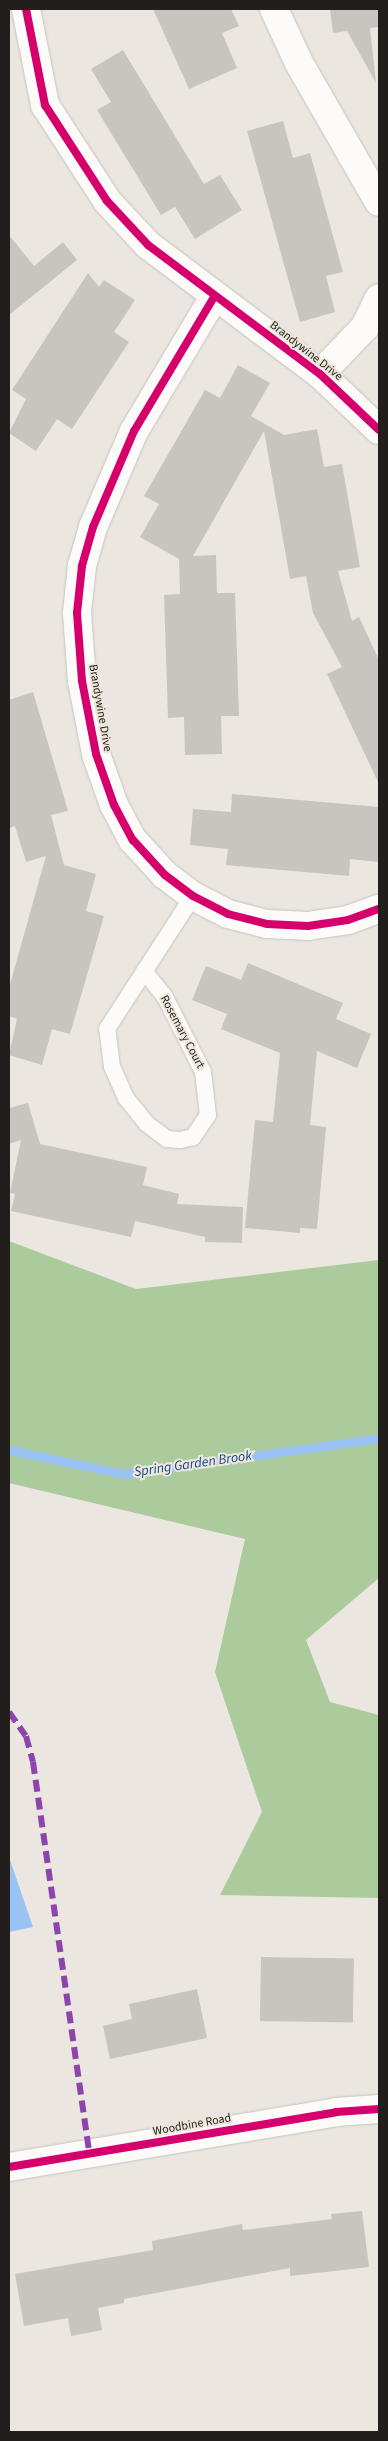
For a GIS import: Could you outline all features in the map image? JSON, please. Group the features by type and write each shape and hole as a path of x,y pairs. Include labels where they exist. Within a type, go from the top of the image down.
{"street":[{"name":"Brandywine Drive","path":"26,9 32,59 45,105 75,158 148,245 214,297 320,374 379,430"},
{"path":"274,9 299,63 379,202"},
{"name":"Brandywine Drive","path":"214,297 134,431 113,477 82,566 77,613 86,699 96,754 114,805 134,840 165,875 193,896 228,914 267,924 308,926 348,920 379,909"},
{"name":"Brandywine Drive","path":"320,374 365,327 379,298"},
{"name":"Woodbine Road","path":"9,2167 336,2112 379,2109"}],"lane":[{"name":"Rosemary Court","path":"144,972 165,997 203,1072 208,1115 193,1137 180,1140 167,1138 147,1124 126,1098 112,1067 107,1029 193,896"}],"green space":[{"path":"9,1241 136,1289 379,1260 379,1578 306,1640 330,1702 379,1715 379,1898 220,1895 262,1812 215,1672 245,1539 9,1483"}],"water":[{"path":"9,1857 33,1927 9,1932"}],"building":[{"path":"153,9 231,9 239,26 222,33 237,68 189,89"},
{"path":"330,9 379,9 379,27 370,28 376,83 347,31 333,33"},
{"path":"123,50 204,184 220,175 242,210 195,239 175,207 161,215 97,110 111,102 91,69"},
{"path":"283,121 293,158 310,153 343,272 326,276 335,312 300,322 247,131"},
{"path":"9,235 34,266 63,242 77,260 9,315"},
{"path":"88,273 99,287 104,280 135,300 114,332 129,342 72,429 57,419 36,451 9,433 26,399 12,390"},
{"path":"238,365 270,383 251,416 284,435 317,429 324,467 342,464 360,567 338,571 352,621 359,617 379,660 379,784 327,674 342,667 313,613 306,576 290,579 264,431 193,556 216,555 217,593 235,593 239,716 221,716 222,754 185,755 184,717 168,718 164,595 180,594 179,559 140,537 159,504 144,496 205,390 220,398"},
{"path":"33,692 68,811 51,815 64,865 96,874 86,911 104,916 70,1034 52,1029 42,1065 9,1055 17,1019 9,1016 9,988 46,856 26,862 15,826 9,828 9,700"},
{"path":"232,794 379,807 379,862 350,859 349,876 226,865 228,849 190,845 193,809 231,812"},
{"path":"248,963 343,1003 336,1019 371,1034 357,1068 317,1051 310,1125 326,1127 317,1229 300,1228 300,1233 245,1228 255,1120 273,1122 280,1053 221,1029 227,1014 192,1000 206,966 241,980"},
{"path":"28,1103 40,1144 147,1167 143,1185 179,1194 177,1204 243,1207 242,1243 205,1242 205,1237 135,1221 131,1237 11,1211 15,1194 10,1193 21,1140 9,1144 9,1108"},
{"path":"261,1957 354,1959 353,2023 260,2021"},
{"path":"197,1989 207,2038 110,2059 103,2026 132,2019 129,2004"},
{"path":"362,2211 369,2267 290,2276 290,2268 124,2299 124,2303 98,2308 102,2330 71,2336 68,2318 24,2326 15,2274 153,2250 152,2241 242,2224 243,2230 332,2219 331,2214"}],"waterway":[{"name":"Spring Garden Brook","path":"9,1450 124,1474 379,1438"}],"marked path":[{"path":"9,1712 26,1736 33,1762 89,2153"}],"cycle path":[{"path":"26,9 45,105 107,201 148,245 320,374 379,430"},
{"path":"214,297 134,431 93,527 82,566 77,613 82,681 96,754 114,805 133,840 165,875 193,896 228,914 267,924 308,926 348,920 379,909"},
{"path":"9,2167 336,2112 379,2109"}]}
